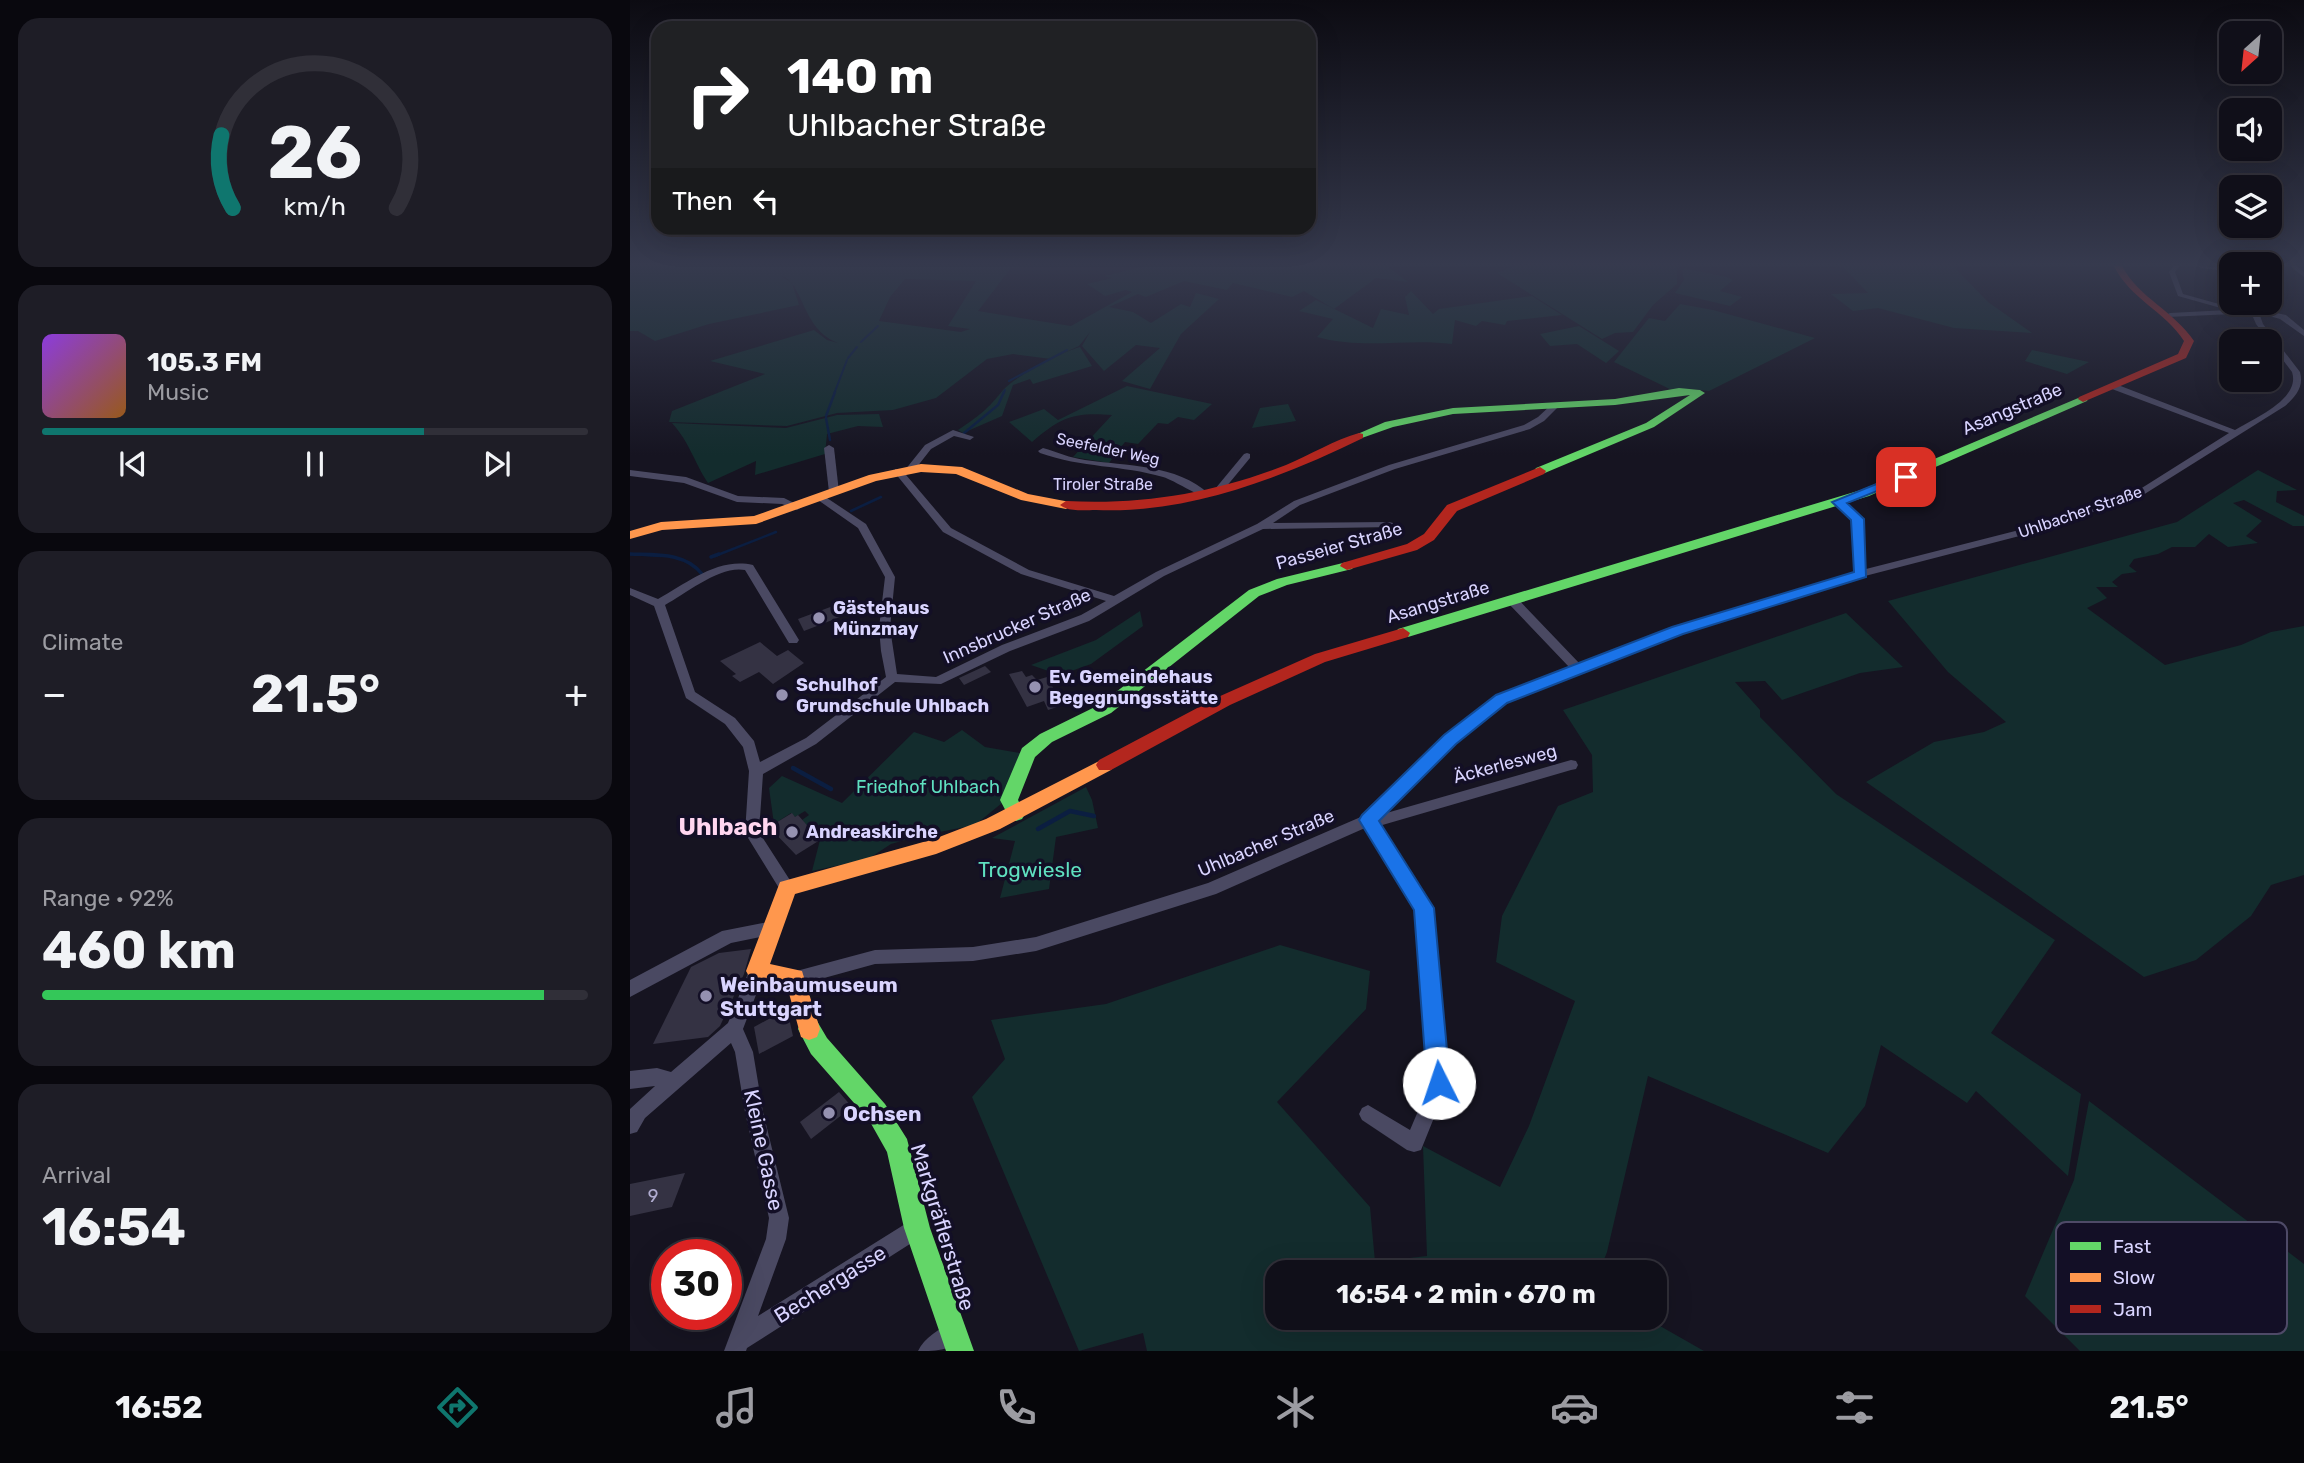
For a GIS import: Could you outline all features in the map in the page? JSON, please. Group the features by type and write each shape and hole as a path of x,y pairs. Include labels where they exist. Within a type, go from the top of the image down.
{"street":[{"name":"Asangstraße","path":"787,888 936,846 1016,814 1181,724 1280,674 1321,658 1883,487 2185,354 2189,339 2181,329"},
{"name":"Uhlbacher Straße","path":"795,978 875,957 973,954 1035,944 1211,889 1368,820 1480,713 1502,699 1678,630 1861,574 2031,530 2140,493 2288,399 2299,387 2300,379 2264,329"},
{"path":"2115,387 2233,432"},
{"name":"Passeier Straße","path":"1016,814 1009,800 1028,753 1046,738 1105,709 1254,593 1288,580 1376,559 1412,547 1429,537 1452,508 1641,429 1700,393 1690,390 1658,397 1554,407 1497,406"},
{"name":"Tiroler Straße","path":"630,536 668,525 758,519 904,471 965,471 1017,495 1061,503 1144,503 1211,492 1290,470 1389,424 1497,406"},
{"name":"Innsbrucker Straße","path":"892,678 937,681 1006,648 1085,618 1160,574 1261,526 1297,503 1392,467 1527,427 1554,407"},
{"path":"970,437 953,433 928,447 904,471 947,530 1025,572 1115,600"},
{"path":"756,771 811,741 892,678 884,647 882,618 890,577 862,526 827,495 829,448"},
{"name":"Seefelder Weg","path":"1043,451 1072,460 1152,472 1211,492"},
{"path":"1211,492 1247,456"},
{"path":"630,473 663,475 707,486 737,499 784,501 797,507"},
{"path":"1838,502 1857,519 1861,574"},
{"name":"Innsbrucker Straße","path":"1261,526 1389,525"},
{"path":"659,604 727,566 744,565 749,567 793,640"},
{"path":"630,591 659,604 690,695 740,732 754,756 756,771 752,833 787,888 734,1029 639,1112 630,1125"},
{"path":"1511,600 1577,669"},
{"name":"Äckerlesweg","path":"1368,820 1383,820 1571,765"},
{"path":"1368,820 1424,908 1439,1083 1414,1143 1368,1114"},
{"path":"630,989 728,936 773,928"},
{"path":"757,971 795,978"},
{"name":"Markgräflerstraße","path":"795,978 810,1030 819,1046 877,1112 898,1148 917,1228 957,1342"},
{"name":"Kleine Gasse","path":"734,1029 744,1052 754,1112 779,1218 776,1239 739,1345"},
{"path":"630,1080 657,1077 674,1082"},
{"name":"Bechergasse","path":"739,1345 917,1228"},
{"path":"929,1351 957,1342"}],"green space":[{"path":"630,329 693,329 655,341"},
{"path":"819,329 939,329 961,332 970,329 1186,329 1150,389 1122,381 1160,348 1136,345 1104,371 1082,346 1090,332 1079,346 1051,359 1013,354 987,359 936,398 893,410 837,413 787,426 669,422 672,411 765,374 710,361 814,330 827,340 838,343"},
{"path":"1324,329 1454,329 1452,344 1352,343 1317,337"},
{"path":"1564,329 1584,329 1619,351 1606,363 1577,344 1550,346 1540,334"},
{"path":"1586,329 1635,329 1633,332 1615,333 1602,339"},
{"path":"1640,329 1782,329 1815,338 1709,391 1691,389 1678,393 1614,362"},
{"path":"1970,329 2026,329 2032,333"},
{"path":"1080,347 1092,366 1033,384 1030,379 1013,385 1002,416 963,433 958,430 983,412 1017,378"},
{"path":"2032,350 2089,362 2067,374 2025,361"},
{"path":"1127,386 1212,404 1194,420 1178,417 1168,424 1158,423 1138,444 1125,442 1109,463 1073,457 1112,415 1088,414 1069,418 1051,427 1032,442 1009,422 1044,409 1058,420"},
{"path":"1288,404 1296,421 1252,428 1260,408"},
{"path":"879,414 883,427 858,426 827,434 825,454 755,475 756,461 708,483 672,423 786,428 837,415"},
{"path":"2258,470 2297,490 2277,491 2276,502 2304,516 2304,526 2293,526 2244,500 2233,503 2262,521 2246,536 2258,543 2228,547 2209,534 2195,547 2172,547 2158,554 2134,559 2129,566 2137,572 2122,574 2112,582 2118,587 2096,587 2107,598 2087,608 2165,665 2241,645 2271,632 2304,626 2304,875 2271,885 2251,916 2196,960 2144,977 1866,782 1934,742 1984,732 2006,722 1948,672 1888,601 2177,522"},
{"path":"1140,611 1143,626 1091,664 1060,675 1031,665 1096,640"},
{"path":"1846,613 1903,667 1860,673 1782,700 1765,681 1735,682 1760,710 1760,717 1836,794 2055,940 1991,1033 2081,1094 2068,1176 1976,1091 1967,1103 1881,1045 1865,1106 1828,1153 1648,1076 1604,1260 1392,1260 1427,1256 1423,1146 1500,1187 1529,1126 1575,1001 1496,962 1502,916 1558,806 1593,792 1592,755 1563,710"},
{"name":"Friedhof Uhlbach","path":"962,730 985,747 1020,753 1002,803 975,825 919,836 891,844 868,859 812,871 820,840 802,820 809,815 805,811 795,817 791,813 774,824 769,788 782,776 842,803 914,732 944,742"},
{"name":"Trogwiesle","path":"1086,787 1092,800 1098,828 1056,837 1049,889 1000,898 1015,841 992,838"},
{"path":"1280,945 1370,971 1366,1009 1277,1102 1370,1207 1375,1260 1265,1260 1265,1330 1667,1330 1704,1351 1147,1351 1143,1333 1079,1351 972,1097 1005,1059 991,1020 1106,1004"},
{"path":"2089,1101 2249,1222 2056,1222 2074,1180"},
{"path":"2056,1223 2056,1327 2025,1296"},
{"path":"2287,1251 2304,1264 2304,1351 2080,1351 2063,1334 2287,1334"}],"building":[{"name":"Gästehaus Münzmay","path":"833,606 840,617 804,631 798,619"},
{"path":"760,642 777,656 788,650 804,663 773,684 759,672 740,682 732,676 736,674 720,661"},
{"path":"985,666 991,672 964,685 959,678"},
{"name":"Ev. Gemeindehaus Begegnungsstätte","path":"1022,671 1026,677 1032,675 1037,680 1047,677 1063,705 1048,710 1044,701 1027,707 1009,674"},
{"name":"Andreaskirche","path":"792,813 795,817 798,815 820,840 796,855 771,829 776,826 774,824"},
{"name":"Weinbaumuseum Stuttgart","path":"751,949 744,974 720,1026 708,1037 653,1044 691,967 719,953"},
{"path":"787,1009 793,1036 759,1054 754,1027"},
{"name":"Ochsen","path":"839,1092 852,1107 811,1139 800,1122"},
{"path":"685,1173 672,1207 630,1216 630,1184"}],"waterway":[{"path":"861,342 875,329"},
{"path":"848,358 857,347"},
{"path":"1009,381 1067,350"},
{"path":"834,394 847,360"},
{"path":"826,416 835,392"},
{"path":"964,433 998,405 1004,392"},
{"path":"826,418 830,440"},
{"path":"851,511 881,497"},
{"path":"715,556 776,532"},
{"name":"Uhlbach","path":"661,556 630,554 678,558 702,574"},
{"path":"711,557 719,554"},
{"name":"Uhlbach","path":"793,768 831,789"},
{"name":"Uhlbach","path":"1038,829 1070,811 1094,816"}],"traffic: fast":[{"path":"1359,436 1389,424 1453,411 1615,402 1668,393 1700,393 1650,425 1540,471"},
{"path":"1403,633 1865,493 2083,399"},
{"path":"1016,814 1009,800 1028,753 1046,738 1105,709 1254,593 1282,582 1347,566"},
{"path":"809,1029 819,1046 877,1112 898,1148 917,1228 960,1351"}],"traffic: slow":[{"path":"630,535 661,526 756,520 873,478 921,468 958,470 1025,497 1066,505"},
{"path":"809,1029 795,978 757,971 787,888 936,846 993,824 1105,765"}],"traffic: jam":[{"path":"2083,399 2182,356 2189,341 2181,329"},
{"path":"1066,505 1143,505 1217,491 1290,467 1359,436"},
{"path":"1347,566 1412,547 1429,537 1452,508 1540,471"},
{"path":"1105,765 1224,701 1320,658 1403,633"}],"place":[{"name":"Gästehaus Münzmay","path":"819,618"},
{"name":"Ev. Gemeindehaus Begegnungsstätte","path":"1035,687"},
{"name":"Schulhof Grundschule Uhlbach","path":"782,695"},
{"name":"Andreaskirche","path":"792,832"},
{"name":"Weinbaumuseum Stuttgart","path":"706,996"},
{"name":"Ochsen","path":"829,1113"}],"district":[{"name":"Uhlbach","path":"728,827"}],"route":[{"path":"1439,1083 1424,908 1368,820 1450,739 1480,713 1502,699 1678,630 1861,574 1861,540 1857,519 1849,509 1838,502 1906,477"}]}
